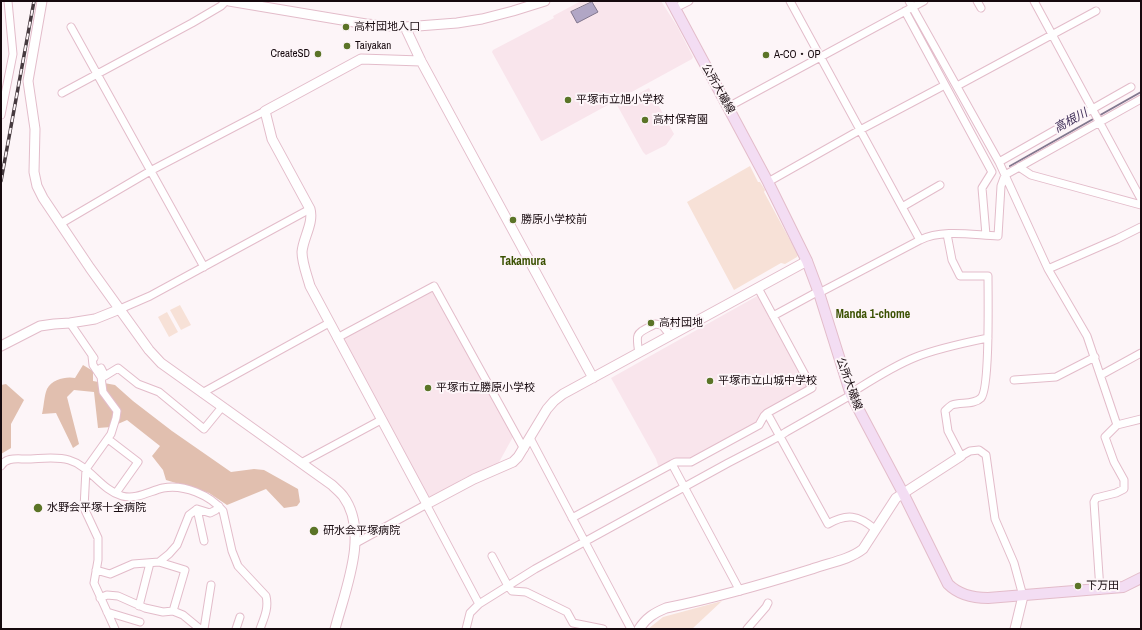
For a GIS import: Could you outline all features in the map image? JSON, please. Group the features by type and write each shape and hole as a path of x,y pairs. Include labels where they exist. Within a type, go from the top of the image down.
{"main road":[{"name":"公所大磯線","path":"673,5 768,182 806,261 819,292 851,394 903,493 948,584 959,593 978,598 1100,590 1123,587 1141,578"}],"street":[{"path":"1,115 13,54 8,1"},
{"path":"42,1 28,81 35,129 34,172 37,186 60,224 149,350 161,363 332,485 343,496 349,507 354,523 356,543 335,629"},
{"path":"62,93 192,23 227,1 243,2 269,9 366,24 405,27 457,23 482,19 543,1"},
{"path":"673,5 689,1"},
{"path":"790,1 920,240"},
{"path":"728,107 905,11 911,4 924,1"},
{"path":"977,1 981,8"},
{"path":"1034,1 1141,199"},
{"path":"911,4 999,162 1048,270 1087,336 1117,425"},
{"path":"905,11 992,172 982,188 986,235"},
{"path":"957,86 1096,11"},
{"path":"72,27 204,267"},
{"path":"405,27 421,61 593,378"},
{"path":"60,224 152,170 361,59 421,61"},
{"path":"768,182 860,130 945,85"},
{"path":"999,162 1131,87"},
{"path":"773,316 929,236 947,234 998,236 1001,186 1005,175 1141,99"},
{"path":"265,111 272,139 310,209 312,216 302,250 302,258 310,286 479,604"},
{"path":"1019,167 1031,175 1141,205"},
{"path":"902,206 940,185"},
{"path":"1,346 40,326 70,324 95,319 150,296 310,209"},
{"path":"1048,270 1118,239 1141,227"},
{"path":"947,234 952,260 960,276 988,276 988,338 985,387 983,396 978,401 951,405 946,411 948,431 961,456"},
{"path":"356,543 474,479 513,462 524,449 547,409 554,401 564,394 806,261"},
{"path":"337,338 434,286 524,449"},
{"path":"572,518 672,464 691,462 759,425 767,413 812,388 758,288"},
{"path":"202,393 329,323"},
{"path":"70,324 105,376 118,368 138,384 159,392 204,429 222,407"},
{"path":"639,353 636,337 638,333 655,324 662,325 670,335"},
{"path":"466,629 470,613 479,604 535,569 780,436 899,365 916,357 952,345 988,338"},
{"path":"1101,375 1141,353"},
{"path":"92,356 93,365 101,377 103,392 116,411 116,418 111,434 86,469 84,508 98,538 94,583 115,629"},
{"path":"1014,380 1056,377 1095,357"},
{"path":"767,413 828,524 842,518 858,518 875,529"},
{"path":"1100,590 1094,502 1096,498 1116,493 1124,489 1124,480 1114,462 1105,437 1117,425 1141,419"},
{"path":"301,463 381,420"},
{"path":"530,438 631,629"},
{"path":"108,439 138,462 116,493"},
{"path":"639,629 655,612 666,608 740,591 857,553 863,548 891,504 903,493 961,456 970,451 979,450 986,455 995,519 1014,563 1023,596 1015,629"},
{"path":"1,466 3,462 11,459 69,460 86,469 104,485 123,496 141,496 162,488 172,487 185,489 206,496 223,511 232,551 238,566 266,596 268,602 267,608 260,629"},
{"path":"672,464 740,591"},
{"path":"197,509 210,513 216,510 219,506"},
{"path":"197,509 204,540"},
{"path":"159,562 177,545 189,515 197,509"},
{"path":"492,556 512,591 526,592 568,612 573,623 603,629"},
{"path":"96,570 110,574 133,564 159,562 184,570 173,612"},
{"path":"139,606 150,563"},
{"path":"204,629 208,612 211,585"},
{"path":"100,598 108,595 118,596 139,606 183,615 200,629"},
{"path":"747,629 768,603"},
{"path":"107,612 140,622"},
{"path":"236,629 240,617"}],"shaded area":[{"name":"平塚市立旭小学校","path":"581,1 661,1 677,26 693,57 692,59 541,141 492,52 493,50 554,18 553,16"},
{"path":"592,2 598,12 577,23 571,12"},
{"name":"高村保育園","path":"649,88 674,134 666,145 646,155 617,105"},
{"path":"750,166 758,182 760,182 765,190 764,192 798,255 785,264 781,263 734,290 687,202"},
{"name":"平塚市立勝原小学校","path":"432,290 435,291 514,435 498,464 466,477 431,497 427,496 343,340 344,337"},
{"name":"平塚市立山城中学校","path":"759,295 808,385 807,389 758,423 692,460 659,468 656,459 611,378"},
{"path":"180,305 191,325 181,330 170,310"},
{"path":"167,312 178,332 169,337 158,317"},
{"path":"83,365 93,371 93,381 115,385 172,431 231,472 254,469 264,470 298,489 300,502 297,506 284,508 266,489 227,505 209,493 166,480 163,470 152,456 160,446 127,420 111,427 98,428 94,392 74,390 67,397 79,444 73,448 56,413 42,414 45,395 49,386 60,379 68,377 75,378"},
{"path":"6,384 24,400 11,424 11,448 1,454 1,385"},
{"path":"722,601 692,629 648,629 663,617"}],"waterway":[{"name":"高根川","path":"1010,166 1141,92"}],"railway":[{"path":"1,181 34,1"}],"place":[{"name":"高村団地入口","path":"346,27"},
{"name":"Taiyakan","path":"347,46"},
{"name":"CreateSD","path":"318,54"},
{"name":"A-CO・OP","path":"766,55"},
{"name":"平塚市立旭小学校","path":"568,100"},
{"name":"高村保育園","path":"645,120"},
{"name":"勝原小学校前","path":"513,220"},
{"name":"高村団地","path":"651,323"},
{"name":"平塚市立山城中学校","path":"710,381"},
{"name":"平塚市立勝原小学校","path":"428,388"},
{"name":"水野会平塚十全病院","path":"38,508"},
{"name":"研水会平塚病院","path":"314,531"},
{"name":"下万田","path":"1078,586"}],"district":[{"name":"Takamura","path":"523,262"},
{"name":"Manda 1-chome","path":"873,315"}]}
